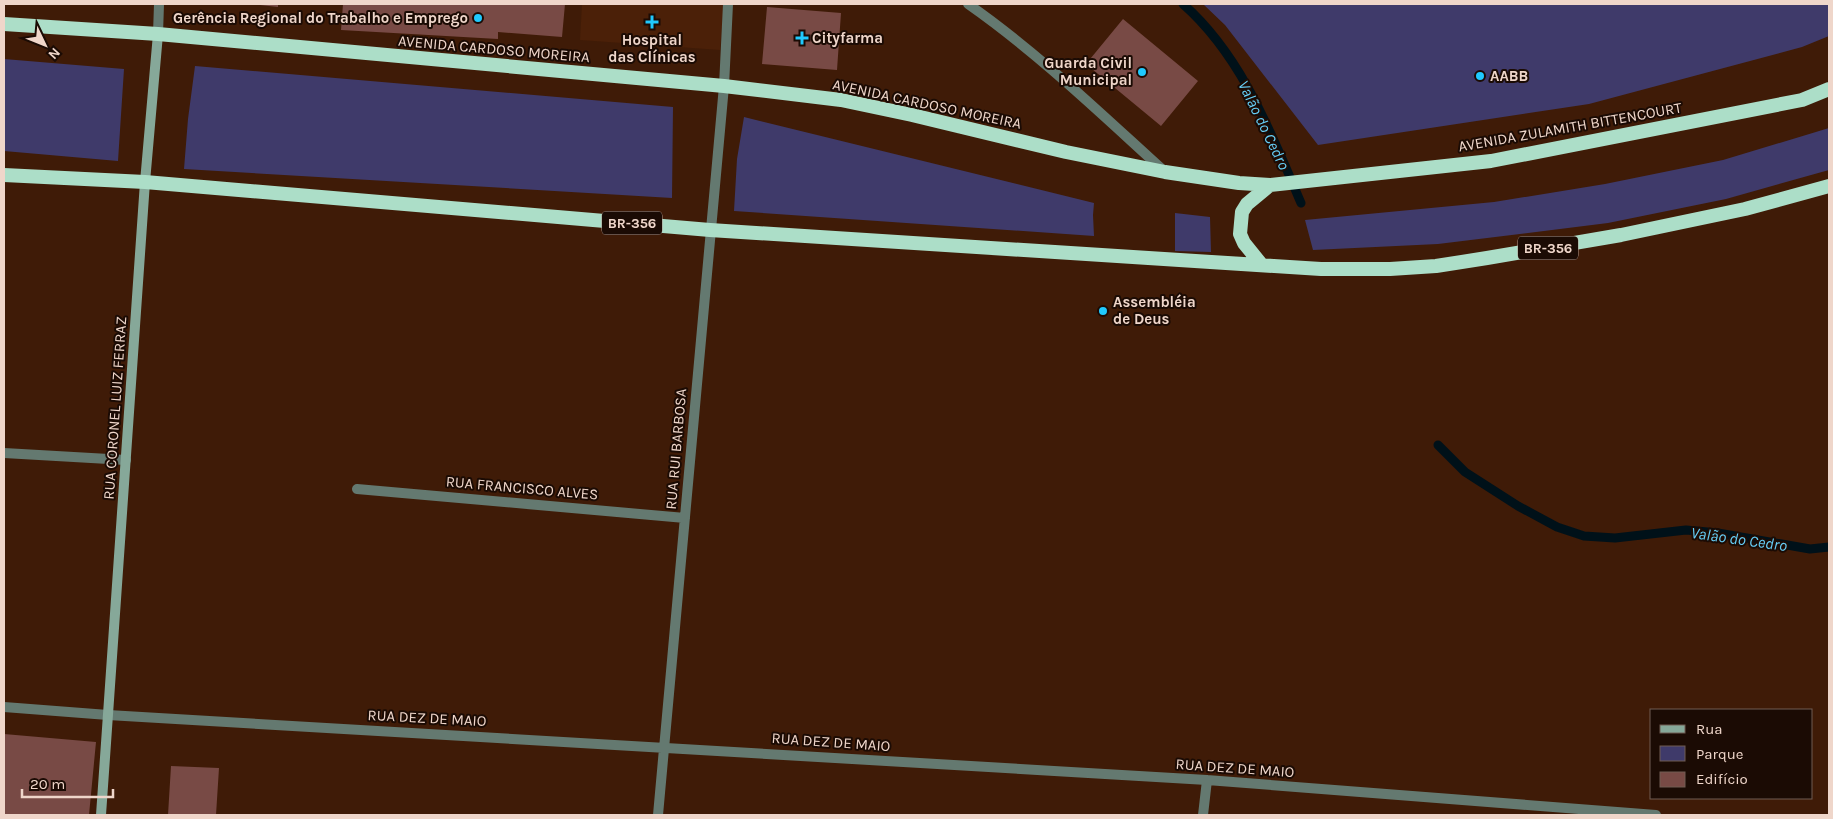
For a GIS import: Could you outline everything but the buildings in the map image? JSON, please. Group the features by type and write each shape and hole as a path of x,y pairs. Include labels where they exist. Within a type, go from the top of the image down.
{"highway":[{"name":"AVENIDA CARDOSO MOREIRA","path":"4,24 158,34 724,86 841,100 1066,152 1165,172 1239,183 1271,185"},
{"name":"AVENIDA ZULAMITH BITTENCOURT","path":"1271,185 1491,160 1802,100 1829,89"},
{"name":"BR-356","path":"4,175 145,182 710,230 1321,269 1390,269 1436,266 1621,235 1745,209 1829,186"},
{"path":"1261,264 1244,243 1240,234 1242,212 1247,204 1271,185"}],"main road":[{"name":"RUA CORONEL LUIZ FERRAZ","path":"101,815 145,182 158,34"}],"street":[{"name":"RUA CORONEL LUIZ FERRAZ","path":"158,34 159,4"},
{"name":"RUA RUI BARBOSA","path":"658,815 724,86 728,4"},
{"path":"968,4 1006,31 1046,64 1165,172"},
{"path":"4,453 126,460"},
{"name":"RUA FRANCISCO ALVES","path":"357,489 685,518"},
{"name":"RUA DEZ DE MAIO","path":"4,707 108,715 1207,780 1656,815"},
{"path":"1203,815 1207,780"}],"shaded area":[{"name":"Hospital das Clínicas","path":"582,4 724,4 720,50 580,40"}],"green space":[{"name":"AABB","path":"1203,4 1829,4 1829,36 1802,47 1589,104 1318,145 1225,25"},
{"path":"4,59 124,69 118,161 4,151"},
{"path":"195,66 673,107 672,198 184,169"},
{"path":"744,117 1094,203 1094,236 734,211 737,159"},
{"path":"1829,128 1829,170 1726,199 1608,223 1438,244 1313,250 1305,220 1494,202 1605,184 1723,160"},
{"path":"1175,213 1210,217 1211,252 1175,251"}],"waterway":[{"name":"Valão do Cedro","path":"1183,4 1204,25 1238,71 1266,123 1301,203"},
{"name":"Valão do Cedro","path":"1438,445 1465,472 1518,506 1557,527 1584,536 1615,538 1686,530 1718,533 1810,549 1829,547"}],"place":[{"name":"Gerência Regional do Trabalho e Emprego","path":"478,18"},
{"name":"Hospital das Clínicas","path":"652,22"},
{"name":"Cityfarma","path":"802,38"},
{"name":"Guarda Civil Municipal","path":"1142,72"},
{"name":"AABB","path":"1480,76"},
{"name":"Assembléia de Deus","path":"1103,311"}]}
